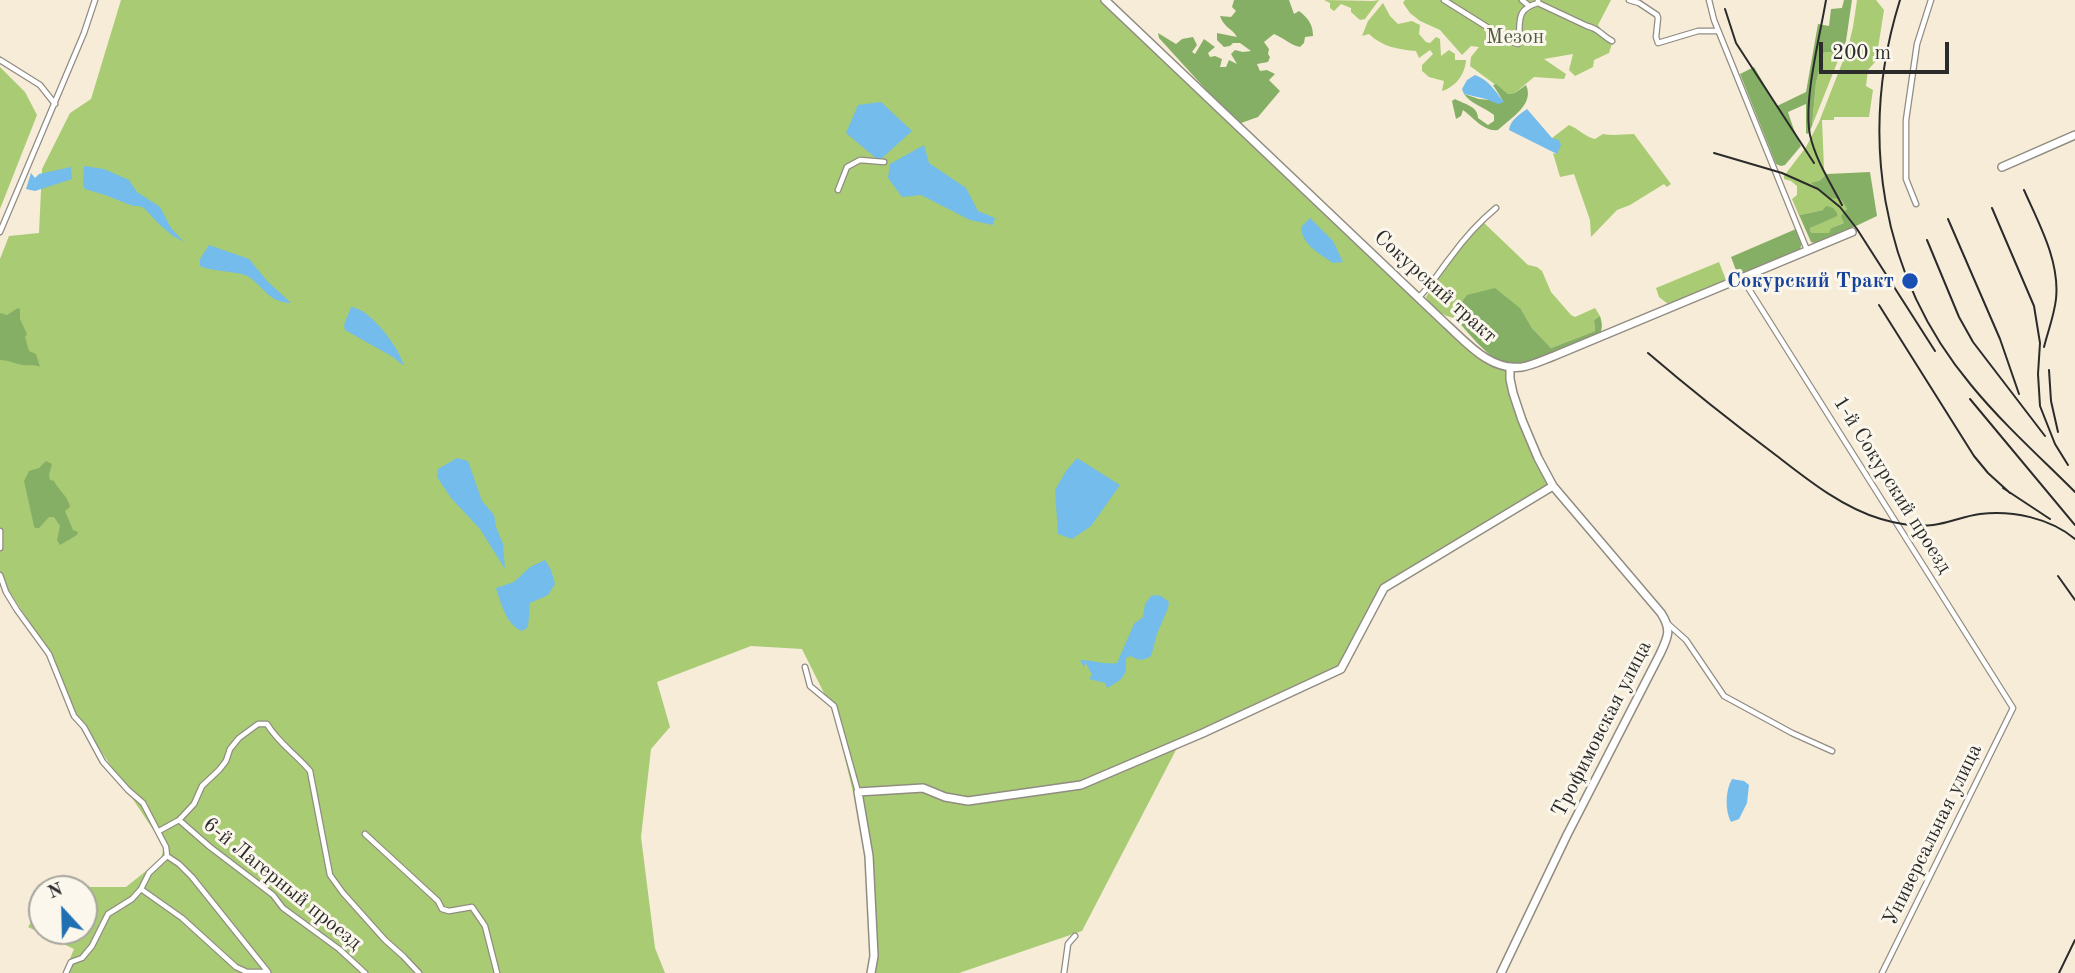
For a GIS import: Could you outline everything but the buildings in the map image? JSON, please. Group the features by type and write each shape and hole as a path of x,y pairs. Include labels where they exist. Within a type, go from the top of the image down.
{"street":[{"path":"0,232 55,104 95,0"},
{"name":"Сокурский тракт","path":"1105,0 1418,298 1476,351 1494,363 1522,367 1554,356 1852,232"},
{"path":"1444,0 1518,44 1521,12 1538,1 1596,28 1612,41"},
{"path":"1522,0 1528,5"},
{"path":"1629,0 1657,15 1658,43 1698,31 1718,31"},
{"path":"1709,0 1718,31 1807,250"},
{"path":"1916,204 1906,180 1906,120 1917,44 1931,0"},
{"path":"0,60 40,85 55,104"},
{"path":"2001,167 2075,135"},
{"path":"838,190 847,167 860,160 884,162"},
{"path":"1418,298 1430,287 1461,244 1496,208"},
{"name":"1-й Сокурский проезд","path":"1742,277 2005,692 2012,710"},
{"name":"Трофимовская улица","path":"1501,973 1567,835 1660,654 1668,632 1667,623 1652,602 1553,486 1522,420 1513,394 1510,367"},
{"path":"858,792 923,788 945,797 968,801 1081,785 1203,733 1341,669 1384,588 1553,486"},
{"path":"0,531 0,548"},
{"path":"0,575 17,610 49,654 74,716 84,727 103,762 143,803 159,831 167,856 192,877 268,972"},
{"path":"1667,623 1686,640 1724,696 1792,733 1832,751"},
{"path":"805,667 810,686 834,706 858,792 869,856 874,956 871,973"},
{"name":"Универсальная улица","path":"1882,973 2012,710"},
{"path":"159,831 179,820 194,804 202,786 226,761 230,749 239,738 258,724 267,724 273,735 310,771 330,875 385,940 419,973"},
{"name":"6-й Лагерный проезд","path":"179,820 274,895 284,908 339,949 365,973"},
{"path":"365,834 438,901 442,909 449,911 472,907 485,926 497,973"},
{"path":"66,973 71,962 82,958 92,946 108,914 132,899 149,873 167,856"},
{"path":"141,889 182,918 236,967 247,972 268,972"},
{"path":"1064,973 1068,944 1075,936"}],"green space":[{"path":"121,0 1105,0 1476,351 1510,367 1513,393 1553,486 1385,588 1341,669 1176,744 1177,748 1082,931 959,973 871,973 870,894 858,792 853,792 834,713 802,649 751,646 657,682 670,727 651,749 641,837 655,948 665,973 64,973 74,949 66,945 98,945 98,887 126,887 161,859 164,846 73,709 48,651 0,577 0,259 9,236 39,233 42,169 70,113 91,99"},
{"path":"1234,0 1289,0 1294,14 1299,11 1305,16 1313,32 1313,36 1305,37 1300,47 1274,34 1264,42 1270,57 1268,62 1257,64 1260,71 1267,70 1275,74 1269,80 1280,91 1258,117 1241,123 1210,94 1159,38 1158,33 1176,44 1182,39 1193,37 1197,45 1192,52 1195,54 1204,39 1215,47 1208,53 1210,57 1222,59 1220,67 1226,67 1229,60 1237,64 1231,54 1235,50 1251,51 1240,43 1224,47 1217,40 1217,33 1237,37 1220,16 1231,17 1236,11 1232,7"},
{"path":"1324,0 1379,0 1365,19 1360,20 1351,12 1351,8 1341,4 1334,11 1330,8 1330,3"},
{"name":"Мезон","path":"1405,0 1611,0 1598,25 1606,36 1613,40 1609,53 1594,60 1593,67 1575,76 1569,70 1573,54 1544,59 1566,74 1564,79 1534,77 1515,93 1508,94 1470,66 1471,57 1479,47 1471,46 1462,55 1440,30 1410,13 1403,3"},
{"path":"1844,0 1852,0 1846,41 1841,53 1824,52 1816,83 1812,126 1808,134 1806,104 1788,112 1801,146 1785,165 1781,166 1776,164 1740,74 1754,67 1777,106 1806,92 1818,24 1829,26 1831,9 1842,8"},
{"path":"1857,0 1876,0 1884,10 1876,61 1868,70 1866,86 1873,90 1869,117 1834,117 1834,120 1822,120 1824,169 1827,174 1819,181 1841,198 1847,209 1844,223 1831,228 1830,234 1811,233 1810,228 1816,224 1823,210 1800,215 1792,199 1797,195 1797,186 1784,179 1784,176 1806,147 1819,122 1848,48"},
{"path":"1383,3 1398,24 1412,21 1420,25 1419,34 1426,42 1430,43 1436,37 1440,39 1441,56 1449,50 1455,54 1455,60 1466,60 1464,71 1455,83 1442,91 1444,81 1429,77 1422,71 1422,65 1433,54 1430,50 1419,58 1416,51 1391,47 1369,34 1362,36 1368,21"},
{"path":"1824,52 1841,53 1812,126 1816,83"},
{"path":"0,67 25,92 37,115 0,209"},
{"path":"1496,84 1508,94 1515,93 1526,85 1528,92 1525,104 1498,130 1484,127 1463,110 1461,116 1456,119 1452,101 1455,99 1473,108 1478,118 1488,125 1494,121 1494,115 1464,94 1479,99 1503,101 1493,85"},
{"path":"1569,125 1595,139 1603,134 1634,134 1671,184 1667,187 1664,184 1617,210 1591,237 1590,220 1574,174 1560,177 1553,153 1557,154 1552,138"},
{"path":"1870,172 1877,216 1818,244 1811,242 1792,199 1800,215 1823,210 1826,206 1833,208 1837,216 1810,228 1811,233 1829,233 1831,228 1844,223 1841,216 1847,209 1841,199 1831,198 1811,183 1819,181 1827,174"},
{"path":"1483,222 1528,265 1542,271 1551,292 1571,315 1575,317 1595,308 1600,316 1594,320 1595,331 1551,348 1532,328 1521,309 1454,312 1455,318 1434,308 1426,297 1451,257"},
{"path":"1796,229 1802,242 1800,250 1737,273 1731,257"},
{"path":"1719,262 1726,280 1668,304 1659,297 1656,288"},
{"path":"1495,288 1521,309 1532,328 1551,348 1595,331 1594,320 1600,316 1600,334 1524,363 1502,362 1477,343 1455,318 1454,312 1467,295"},
{"path":"18,308 27,334 25,337 29,351 36,354 40,367 0,360 0,313 7,315"},
{"path":"46,461 52,464 50,480 54,481 67,500 70,507 65,511 73,530 78,532 60,545 57,540 60,526 54,517 49,517 39,528 35,528 24,481 29,471 39,468"}],"water":[{"path":"1475,75 1488,83 1504,102 1498,104 1464,94 1462,89 1467,80"},
{"path":"881,102 912,131 882,158 877,159 846,133 858,105"},
{"path":"1527,109 1552,138 1559,140 1561,145 1557,154 1509,130 1513,120"},
{"path":"924,145 929,163 966,188 978,211 995,218 993,225 970,220 921,195 902,197 888,178 890,164"},
{"path":"84,166 104,169 129,180 137,192 160,207 171,228 184,242 173,236 144,208 85,189"},
{"path":"71,167 72,179 35,191 26,189 31,173 35,178 39,174"},
{"path":"1310,218 1333,241 1343,262 1333,263 1304,239 1301,227"},
{"path":"209,245 249,259 268,282 291,303 272,297 245,275 200,266 200,259"},
{"path":"351,307 367,314 383,330 404,366 345,330 344,325"},
{"path":"457,458 468,461 482,501 494,515 503,544 505,569 480,529 451,498 437,477 438,469"},
{"path":"1077,458 1120,485 1091,526 1072,539 1058,534 1055,490"},
{"path":"545,560 555,584 548,595 530,603 528,627 522,631 508,619 496,588 514,582 530,567"},
{"path":"1155,595 1169,602 1151,656 1141,660 1131,656 1126,658 1123,677 1107,688 1105,683 1089,679 1092,675 1086,663 1084,667 1080,660 1117,663 1134,624 1143,617 1145,604"},
{"path":"1732,779 1744,781 1749,785 1747,803 1739,819 1731,822 1727,801"}],"railway":[{"path":"1826,0 1810,87 1808,121 1816,154 1842,205"},
{"path":"1900,0 1887,51 1881,101 1880,152 1886,202 1897,251 1916,298 1940,343 1971,385 2075,492"},
{"path":"1725,9 1736,43 1814,163"},
{"path":"1714,153 1782,173 1818,189 1840,207 1935,351"},
{"path":"2024,190 2042,229 2055,271 2056,299 2044,347"},
{"path":"1992,208 2034,306 2040,343 2040,406 2055,444 2068,465"},
{"path":"1948,219 2000,339 2019,394"},
{"path":"1927,240 1959,317 1973,342 2045,436"},
{"path":"1879,305 1974,456 2010,493"},
{"path":"1648,353 1801,474 1853,508 1881,519 1920,526 1980,514 2005,513 2042,521 2075,539"},
{"path":"2049,370 2051,401 2058,432"},
{"path":"1970,399 2075,525"},
{"path":"2003,488 2050,519"},
{"path":"2058,576 2075,600"},
{"path":"2059,973 2075,940"}],"place":[{"name":"Сокурский Тракт","path":"1910,281"}]}
